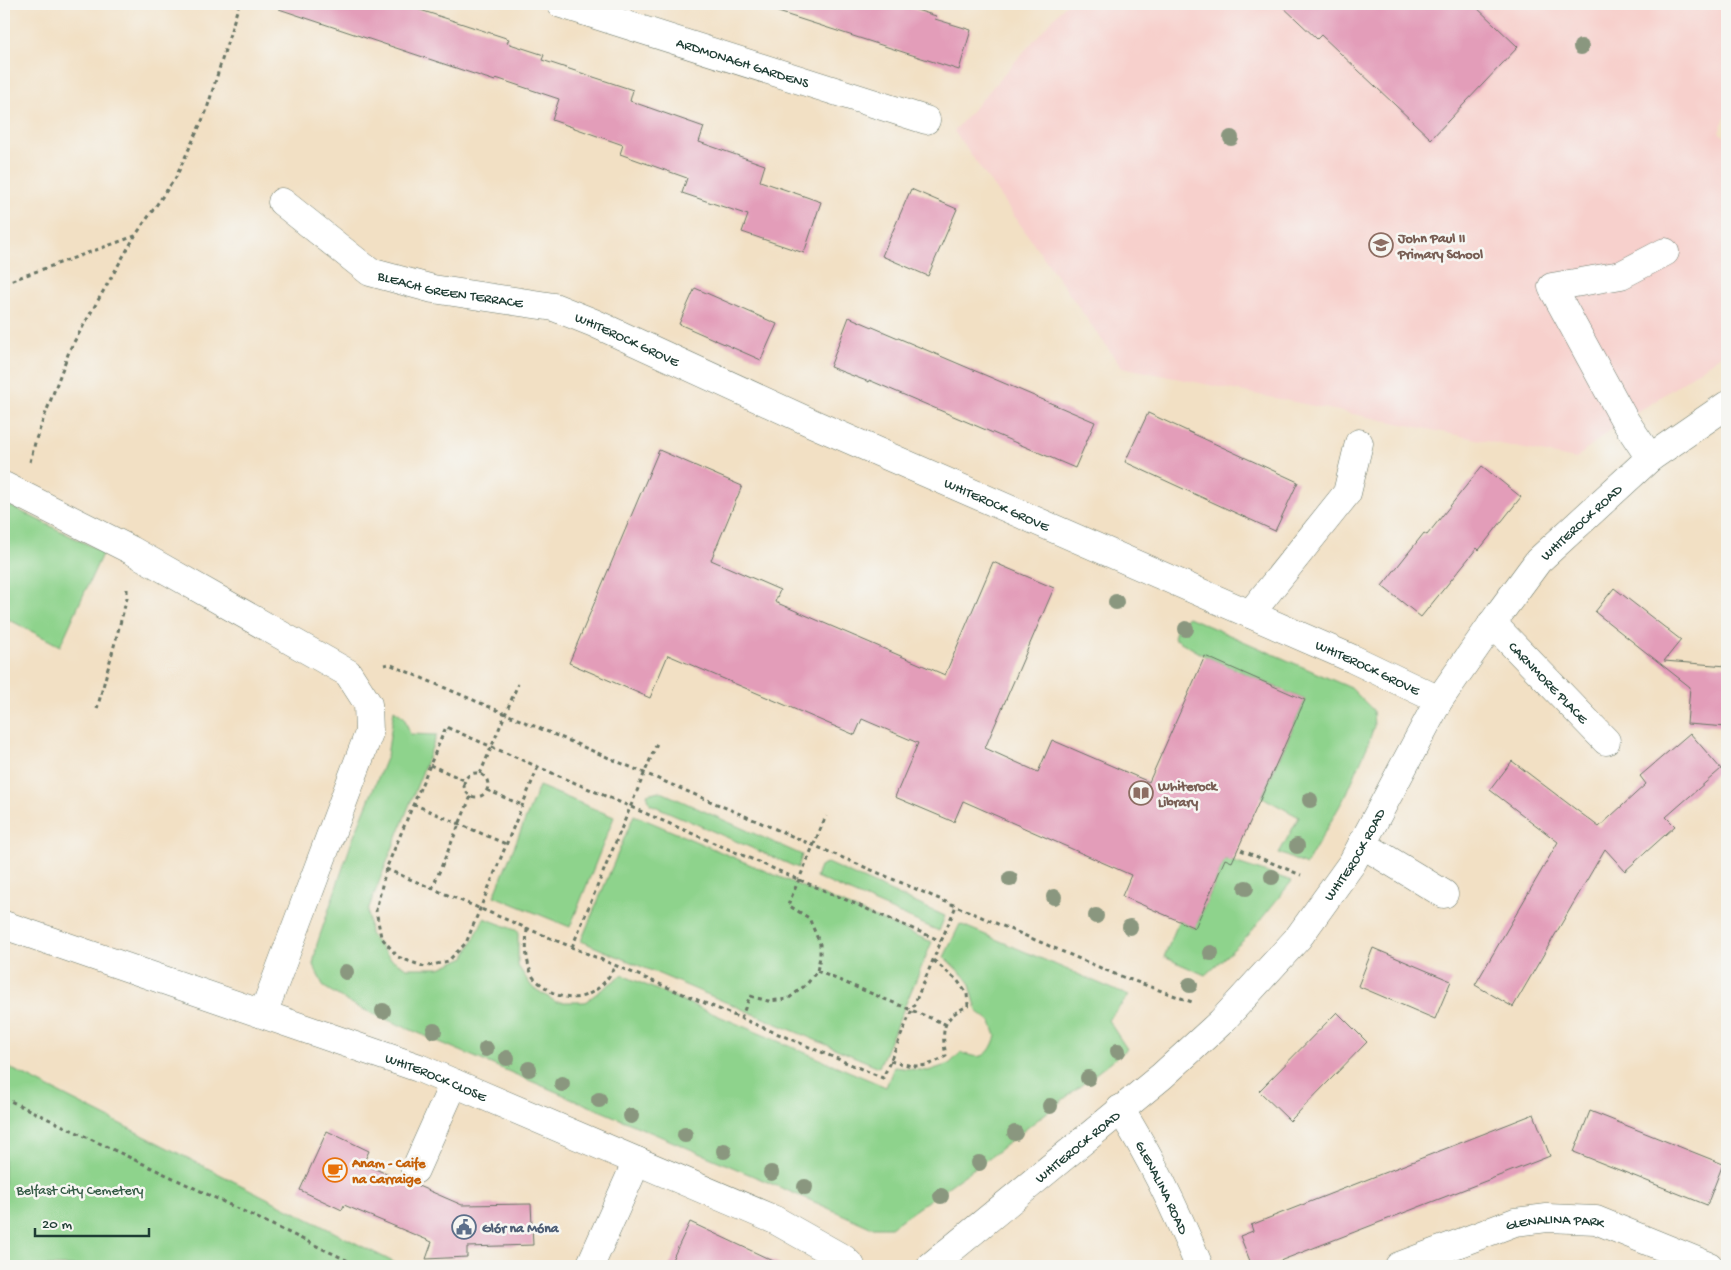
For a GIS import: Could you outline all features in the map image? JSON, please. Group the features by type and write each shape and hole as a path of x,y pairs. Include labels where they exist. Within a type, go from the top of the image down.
{"street":[{"name":"ARDMONAGH GARDENS","path":"561,4 926,120"},
{"name":"BLEACH GREEN TERRACE","path":"282,202 370,272 433,289 554,307"},
{"path":"1650,458 1624,419 1552,286 1622,275 1665,252"},
{"name":"WHITEROCK GROVE","path":"554,307 594,323 823,428 1353,659 1439,700"},
{"name":"WHITEROCK ROAD","path":"931,1266 1162,1076 1221,1022 1298,938 1334,888 1362,844 1439,700 1492,623 1538,561 1650,458 1727,405"},
{"path":"1250,614 1347,493 1359,443"},
{"path":"12,490 130,550 348,673 368,704 369,733 263,1014"},
{"name":"CARNMORE PLACE","path":"1492,623 1606,741"},
{"path":"1362,844 1444,894"},
{"name":"WHITEROCK CLOSE","path":"4,925 419,1068 774,1220 844,1259 851,1266"},
{"path":"415,1170 454,1083"},
{"name":"GLENALINA ROAD","path":"1120,1109 1134,1130 1178,1213 1199,1266"},
{"path":"590,1266 636,1161"},
{"name":"GLENALINA PARK","path":"1399,1266 1515,1222 1546,1218 1596,1220 1709,1266"}],"path":[{"path":"12,490 36,439 70,349 135,236 176,177 202,120 240,4"},
{"path":"4,283 135,236"},
{"path":"97,709 126,598 130,550"},
{"path":"348,673 389,664 1115,974 1194,1003"},
{"path":"480,774 518,684"},
{"path":"538,767 466,943 448,961 425,967 398,957 381,937 376,910 386,869 446,727 941,941"},
{"path":"572,947 657,743"},
{"path":"430,765 464,780"},
{"path":"473,773 480,774 488,782 486,790 478,796 471,796 465,791 464,780 473,773"},
{"path":"486,790 522,805"},
{"path":"432,889 471,796"},
{"path":"413,804 506,844"},
{"path":"741,1018 750,996 768,1001 788,999 807,984 817,971 820,944 808,918 788,905 826,816"},
{"path":"1241,850 1334,888"},
{"path":"386,869 883,1078 956,906"},
{"path":"528,929 525,953 532,977 550,991 570,999 595,992 610,976 615,966"},
{"path":"890,1061 917,1067 933,1064 946,1056 942,1038 944,1024 955,1012 968,1006 967,994 957,980 933,960"},
{"path":"817,971 944,1024"},
{"path":"4,1098 359,1266"}],"shaded area":[{"name":"John Paul II Primary School","path":"1066,4 1727,4 1727,112 1719,132 1727,139 1727,351 1651,404 1624,419 1575,459 1121,367 954,131"}],"green space":[{"path":"4,503 103,552 60,646 4,617"},
{"path":"1188,617 1351,688 1373,710 1374,726 1367,747 1347,793 1306,865 1279,853 1299,817 1262,797 1305,700 1205,656 1174,638 1177,626"},
{"path":"394,710 404,717 410,734 437,735 368,910 370,934 391,959 407,968 440,968 465,957 484,918 518,931 518,966 532,987 556,1002 585,1002 622,975 886,1087 894,1067 928,1071 949,1064 961,1052 974,1056 983,1055 987,1053 993,1043 996,1036 991,1022 977,1011 969,981 944,957 960,924 1129,996 1108,1020 1127,1049 993,1155 891,1227 870,1227 355,1006 324,987 313,965 317,944 352,841 387,756"},
{"path":"539,786 614,817 570,927 494,896"},
{"path":"659,791 802,855 798,868 650,804 647,794"},
{"path":"634,815 932,942 879,1067 581,941"},
{"path":"1225,859 1292,881 1246,938 1205,975 1164,957 1179,921 1195,928"},
{"path":"827,863 945,916 939,931 816,877 820,867"},
{"name":"Belfast City Cemetery","path":"4,1065 401,1266 4,1266"}],"building":[{"path":"280,4 402,4 509,39 507,43 544,55 542,60 633,90 630,101 704,127 699,142 765,165 760,181 821,202 804,253 742,232 748,215 682,193 687,178 620,154 623,145 552,120 559,99 496,78 495,81 279,9"},
{"path":"773,4 897,4 936,16 935,19 971,30 959,70 772,10"},
{"path":"1280,4 1473,4 1518,47 1431,139 1321,35 1317,39"},
{"path":"911,189 957,209 928,276 882,256"},
{"path":"695,288 777,324 761,360 679,324"},
{"path":"849,317 1095,422 1075,468 869,380 869,382 830,367"},
{"path":"1148,413 1298,482 1275,531 1125,462"},
{"path":"659,450 742,486 711,560 780,590 775,602 945,675 993,562 1054,588 985,748 1038,772 1052,740 1149,782 1205,656 1305,700 1232,862 1225,859 1195,928 1122,896 1131,875 963,801 954,822 895,797 918,743 862,719 855,735 668,655 650,698 569,663"},
{"path":"1482,466 1521,497 1479,550 1477,548 1421,617 1382,586 1424,533 1427,535"},
{"path":"1614,588 1681,640 1664,661 1727,666 1727,727 1687,724 1690,687 1595,612"},
{"path":"1690,733 1721,769 1666,817 1675,826 1625,871 1605,849 1513,1007 1475,985 1558,842 1490,790 1512,761 1599,827 1646,784 1640,776"},
{"path":"1373,948 1451,981 1435,1019 1358,986"},
{"path":"1337,1012 1367,1042 1290,1121 1259,1091"},
{"path":"1590,1111 1723,1164 1707,1205 1574,1152"},
{"path":"1534,1114 1550,1156 1267,1266 1252,1266 1240,1236 1253,1231 1251,1225"},
{"name":"Glór na Móna","path":"327,1131 369,1151 363,1164 462,1205 531,1204 533,1245 467,1247 467,1257 426,1259 432,1242 344,1205 342,1210 300,1190"},
{"path":"690,1222 784,1266 669,1266"}],"place":[{"name":"John Paul II Primary School","path":"1381,245"},
{"name":"Whiterock Library","path":"1141,793"},
{"name":"Anam - Caife na Carraige","path":"335,1170"},
{"name":"Glór na Móna","path":"464,1227"}]}
